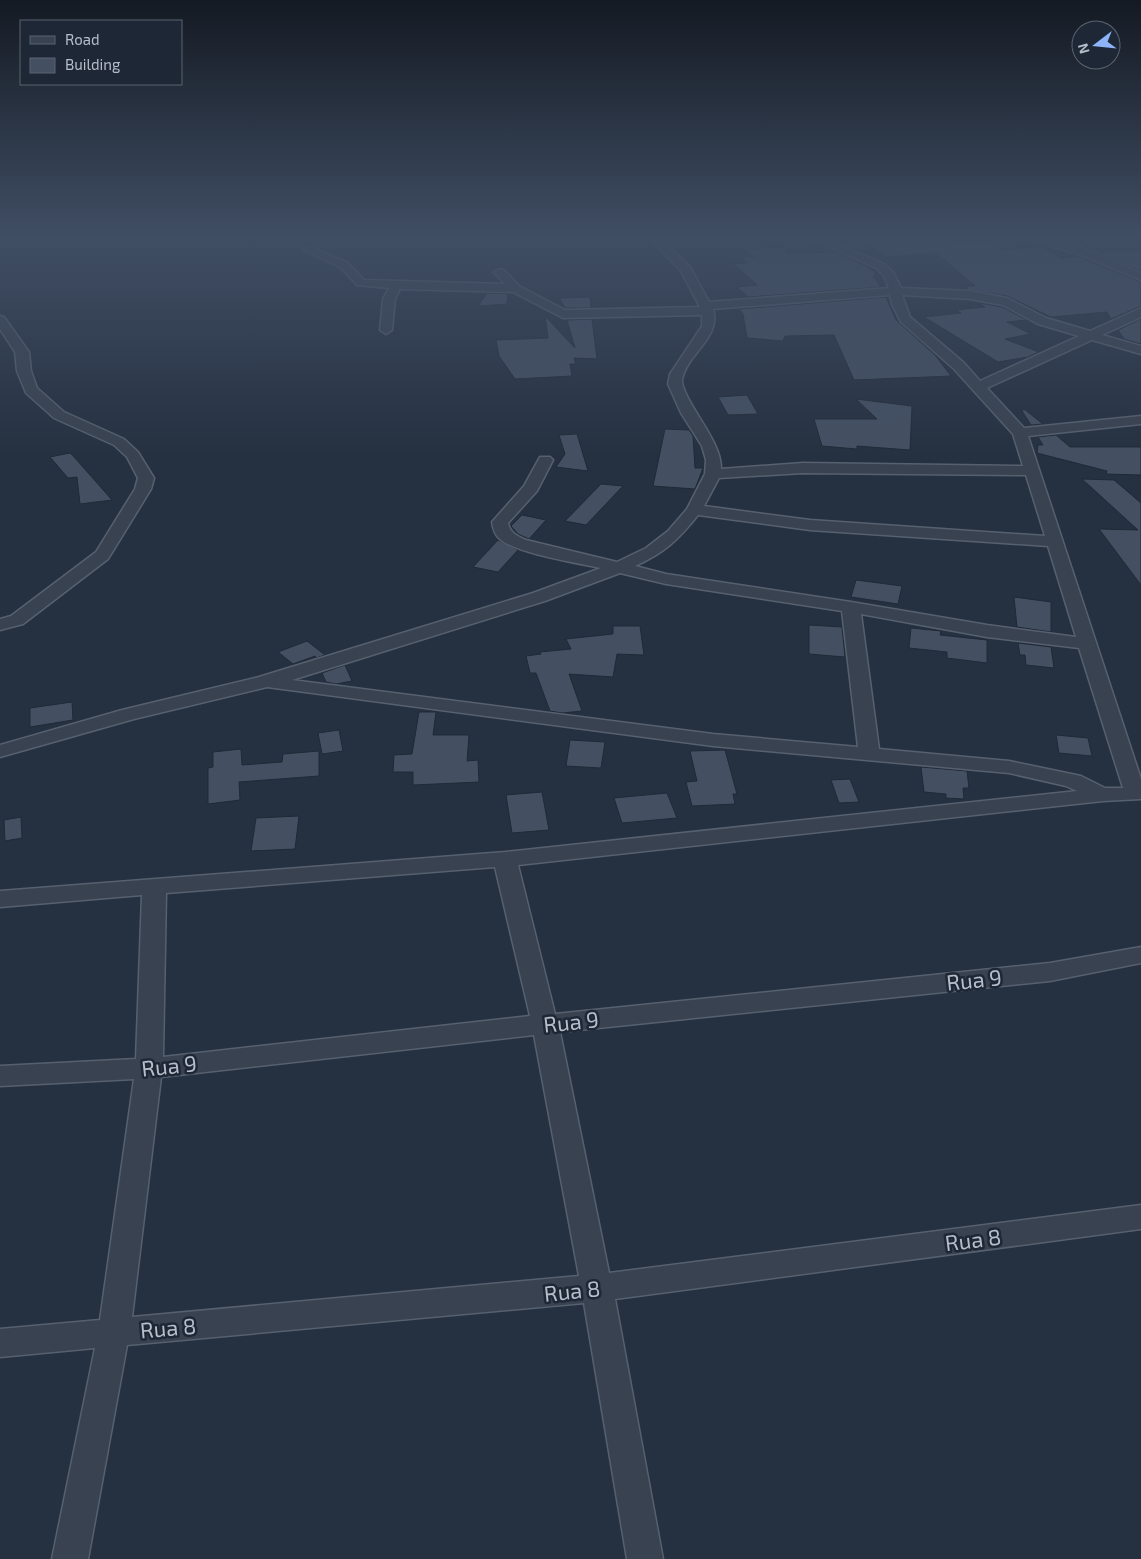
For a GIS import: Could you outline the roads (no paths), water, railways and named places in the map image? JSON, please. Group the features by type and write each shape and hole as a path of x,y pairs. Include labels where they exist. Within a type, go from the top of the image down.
{"street":[{"path":"386,330 388,312"},
{"path":"556,312 567,315 642,312"},
{"path":"0,751 130,714 265,682 539,597 618,568 652,552 674,535 694,510 713,474 714,460 710,446 688,413 675,384 677,374 708,326 706,312"},
{"path":"0,899 505,858 1103,795 1138,793 1020,433 959,366 906,319 902,312"},
{"path":"1025,312 1042,321 1141,350"},
{"path":"979,387 1141,312"},
{"path":"0,320 22,352 24,370 31,390 59,415 119,442 133,455 146,478 143,489 102,555 17,620 0,625"},
{"path":"1020,433 1141,420"},
{"path":"546,460 531,488 500,522 500,530 504,536 520,544 666,579 851,607 987,631 1088,644"},
{"path":"713,474 803,468 1033,471"},
{"path":"694,510 810,524 1056,542"},
{"path":"851,607 869,754"},
{"path":"265,682 713,740 1009,767 1073,781 1103,795"},
{"path":"505,858 546,1024 597,1288 645,1559"},
{"path":"70,1559 114,1332 149,1068 154,886"},
{"name":"Rua 9","path":"0,1076 149,1068 546,1024 1050,972 1141,955"},
{"name":"Rua 8","path":"0,1343 597,1288 1141,1216"}]}
